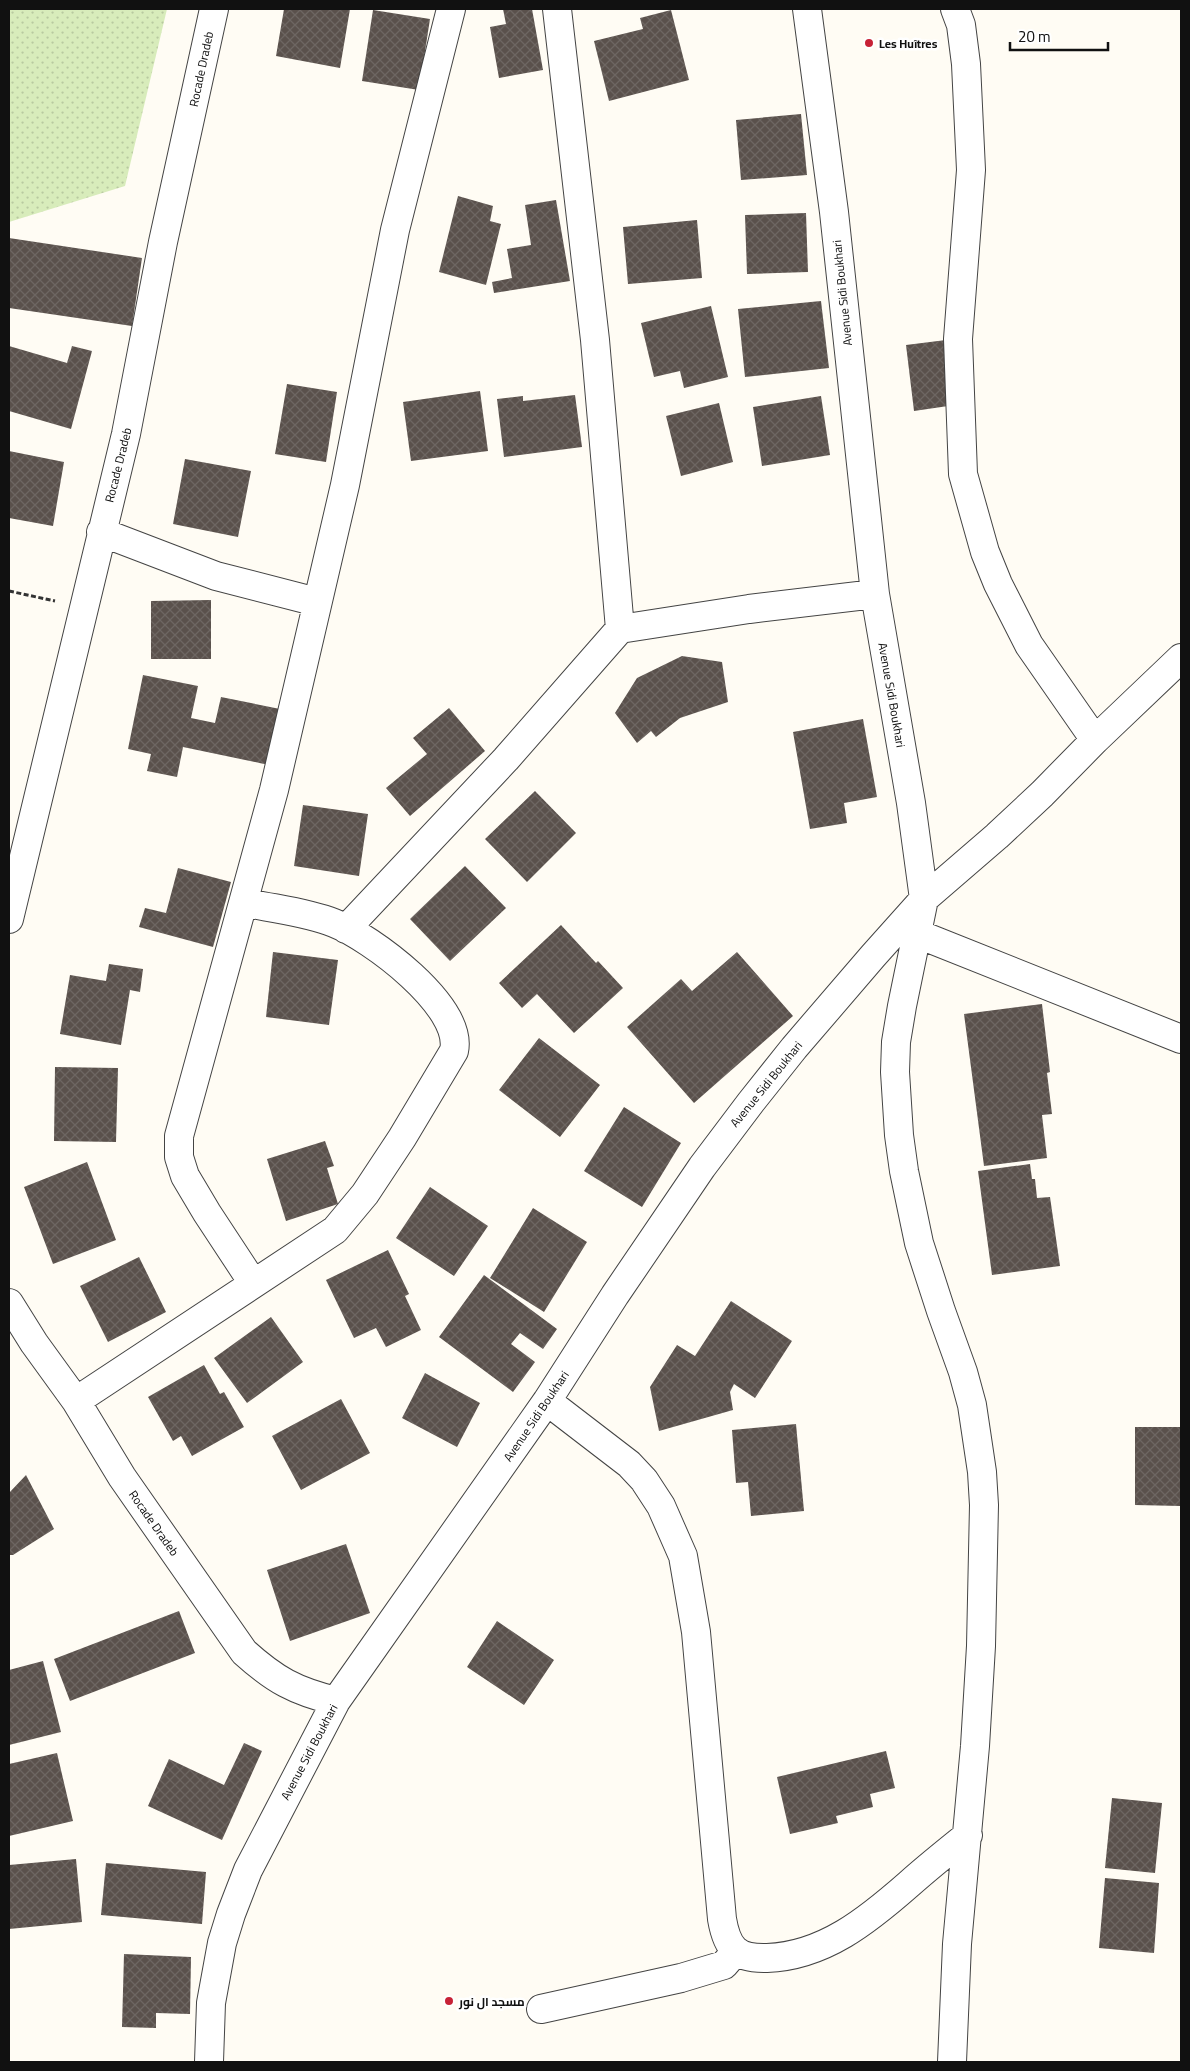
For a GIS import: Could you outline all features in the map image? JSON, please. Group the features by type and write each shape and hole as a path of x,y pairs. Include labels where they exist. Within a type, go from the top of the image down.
{"street":[{"name":"Rocade Dradeb","path":"9,919 126,434 163,242 214,9"},
{"path":"253,1283 191,1188 182,1168 178,1148 183,1120 274,790 345,485 395,230 451,9"},
{"path":"557,9 595,340 620,629"},
{"name":"Avenue Sidi Boukhari","path":"208,2062 211,2003 222,1943 231,1914 248,1870 336,1702 547,1401 615,1295 696,1175 751,1102 873,956 924,899 911,803 875,594 834,212 806,9"},
{"path":"956,9 961,25 966,64 971,170 958,339 963,474 985,552 998,584 1029,645 1095,740"},
{"path":"101,532 216,576 317,602"},
{"path":"346,929 506,759 620,629 749,609 875,594"},
{"path":"952,2062 957,1944 976,1746 984,1505 982,1472 972,1405 920,1242 904,1171 899,1135 895,1072 896,1042 924,899 1042,794 1095,740 1181,658"},
{"path":"76,1401 328,1235 346,1219 402,1138 454,1049 451,1024 438,1002 379,949 346,929 316,918 244,902"},
{"path":"918,934 1181,1039"},
{"name":"Rocade Dradeb","path":"9,1303 34,1343 76,1401 122,1477 244,1652 261,1668 299,1691 336,1702"},
{"path":"547,1401 629,1464 644,1480 661,1506 683,1556 696,1632 722,1919 726,1939 736,1951 750,1957 778,1957 810,1950 834,1940 871,1916 968,1835"},
{"path":"541,2008 681,1978 724,1965 736,1951"}],"path":[{"path":"9,591 85,607"}],"green space":[{"path":"9,9 167,9 125,186 9,222"}],"building":[{"path":"284,9 350,9 340,68 276,56"},
{"path":"503,9 532,9 543,70 499,78 490,27 506,24"},
{"path":"373,10 430,19 419,90 362,81"},
{"path":"671,10 689,80 609,101 594,41 643,29 640,18"},
{"path":"801,114 807,175 741,180 736,120"},
{"path":"458,196 493,206 490,221 501,224 486,285 439,272"},
{"path":"556,200 570,281 494,293 492,282 512,278 507,249 531,245 525,205"},
{"path":"806,213 808,272 747,274 745,215"},
{"path":"697,220 702,278 628,284 623,227"},
{"path":"9,238 142,258 132,326 9,308"},
{"path":"821,301 829,368 745,377 738,309"},
{"path":"711,306 728,377 684,388 680,371 654,377 641,323"},
{"path":"946,340 955,405 914,411 906,345"},
{"path":"9,346 67,363 72,346 92,351 71,429 9,411"},
{"path":"287,384 337,392 326,462 275,454"},
{"path":"480,391 488,451 411,461 403,402"},
{"path":"575,395 582,447 504,457 497,399 523,396 523,401"},
{"path":"821,396 830,455 762,466 753,407"},
{"path":"719,403 733,462 681,476 666,416"},
{"path":"9,451 64,462 53,526 9,518"},
{"path":"185,459 251,471 238,537 173,524"},
{"path":"211,600 211,659 151,659 151,601"},
{"path":"682,656 722,662 728,702 680,718 656,737 651,731 637,743 615,713 637,678"},
{"path":"143,675 198,686 191,718 215,723 221,697 280,709 269,765 183,747 177,777 147,771 151,754 128,749"},
{"path":"449,708 485,751 410,816 386,788 427,754 413,738"},
{"path":"863,719 877,797 844,803 847,823 810,829 793,732"},
{"path":"535,791 576,833 527,882 485,839"},
{"path":"303,805 368,814 359,876 294,866"},
{"path":"465,866 506,908 450,961 410,919"},
{"path":"178,868 231,882 213,947 139,927 145,908 166,913"},
{"path":"561,925 596,963 598,961 623,988 574,1033 537,994 522,1008 499,983"},
{"path":"273,952 338,960 329,1025 266,1017"},
{"path":"737,952 793,1016 694,1103 627,1027 681,979 692,991"},
{"path":"109,964 143,969 140,992 130,990 121,1045 60,1034 70,975 106,981"},
{"path":"1042,1004 1050,1072 1047,1073 1052,1114 1042,1115 1047,1158 984,1166 964,1014"},
{"path":"539,1038 600,1085 560,1137 499,1090"},
{"path":"55,1067 118,1068 116,1142 54,1141"},
{"path":"624,1107 681,1143 642,1207 584,1171"},
{"path":"325,1141 334,1166 327,1168 338,1204 286,1221 267,1159"},
{"path":"87,1162 116,1240 53,1264 24,1187"},
{"path":"1030,1164 1032,1179 1035,1179 1037,1198 1050,1197 1060,1266 992,1275 978,1171"},
{"path":"430,1187 488,1226 454,1276 396,1238"},
{"path":"533,1208 587,1242 544,1312 490,1278"},
{"path":"388,1250 409,1294 405,1296 421,1330 386,1347 376,1328 354,1338 326,1280"},
{"path":"139,1257 166,1312 108,1342 80,1286"},
{"path":"484,1275 557,1329 543,1349 520,1333 511,1344 535,1362 513,1392 439,1337"},
{"path":"731,1301 792,1341 755,1398 734,1384 730,1392 733,1410 659,1431 650,1387 677,1345 695,1356"},
{"path":"271,1317 303,1362 247,1403 214,1358"},
{"path":"204,1365 220,1394 224,1392 244,1427 192,1456 181,1436 173,1441 148,1397"},
{"path":"425,1373 480,1403 457,1447 402,1418"},
{"path":"341,1399 370,1453 301,1490 272,1436"},
{"path":"796,1424 804,1511 751,1516 748,1482 736,1483 732,1430"},
{"path":"1135,1427 1180,1427 1181,1506 1135,1505"},
{"path":"26,1475 54,1529 13,1555 9,1555 9,1493"},
{"path":"346,1544 370,1613 290,1641 267,1570"},
{"path":"179,1611 195,1653 70,1701 54,1659"},
{"path":"497,1621 554,1660 524,1705 467,1667"},
{"path":"43,1661 61,1732 9,1745 9,1670"},
{"path":"244,1743 262,1751 222,1840 148,1806 169,1759 224,1785"},
{"path":"886,1751 895,1788 870,1794 873,1807 836,1816 838,1823 790,1834 777,1777"},
{"path":"57,1753 73,1821 9,1836 9,1764"},
{"path":"1112,1798 1162,1803 1155,1873 1105,1868"},
{"path":"76,1859 82,1922 9,1929 9,1865"},
{"path":"106,1863 206,1872 202,1924 101,1915"},
{"path":"1105,1878 1159,1883 1154,1953 1099,1948"},
{"path":"124,1954 191,1957 190,2014 156,2013 156,2028 122,2027"}],"place":[{"name":"Les Huîtres","path":"869,43"},
{"name":"مسجد ال نور","path":"449,2001"}]}
